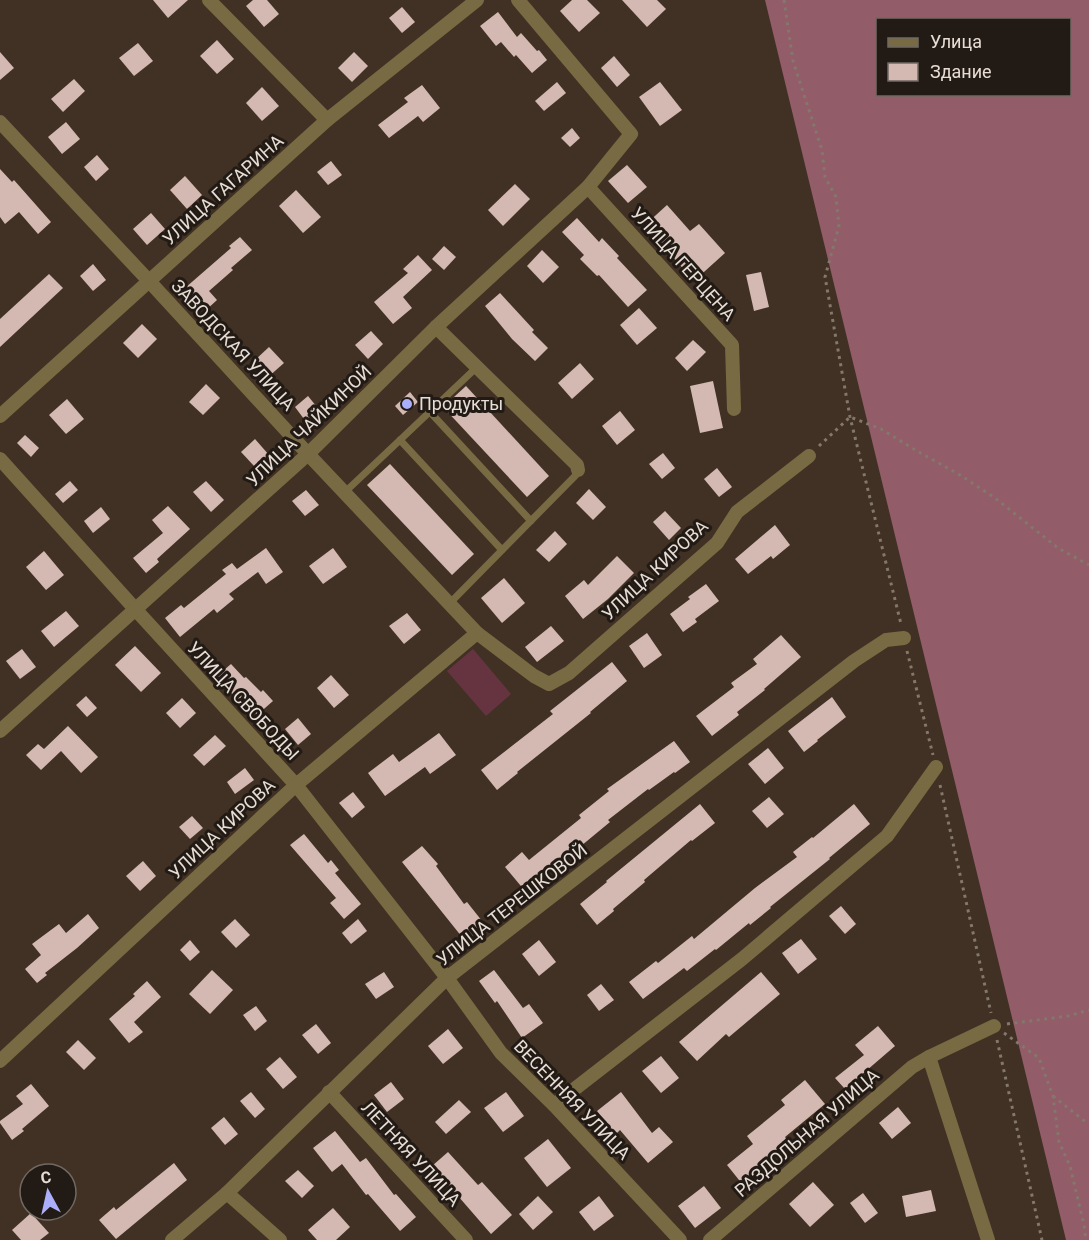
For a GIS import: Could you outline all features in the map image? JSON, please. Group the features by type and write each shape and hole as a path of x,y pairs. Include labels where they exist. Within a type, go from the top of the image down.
{"street":[{"path":"209,0 327,120"},
{"name":"УЛИЦА ГАГАРИНА","path":"0,416 327,120 477,0"},
{"name":"УЛИЦА ЧАЙКИНОЙ","path":"0,731 308,454 436,327 588,187 631,134 518,0"},
{"name":"ЗАВОДСКАЯ УЛИЦА","path":"0,122 477,633 534,676 549,684"},
{"name":"УЛИЦА ГЕРЦЕНА","path":"588,187 732,345 734,410"},
{"path":"436,327 577,465 578,470"},
{"name":"УЛИЦА КИРОВА","path":"549,684 569,673 717,543 737,512 809,456"},
{"name":"УЛИЦА СВОБОДЫ","path":"0,459 296,785 447,978"},
{"name":"УЛИЦА КИРОВА","path":"0,1061 296,785 477,633"},
{"name":"УЛИЦА ТЕРЕШКОВОЙ","path":"172,1240 227,1193 447,978 854,661 886,640 904,638"},
{"path":"554,1105 742,959 887,836 936,767"},
{"name":"ВЕСЕННЯЯ УЛИЦА","path":"447,978 501,1053 554,1105 680,1240"},
{"name":"РАЗДОЛЬНАЯ УЛИЦА","path":"710,1240 912,1067 994,1026"},
{"path":"929,1057 988,1240"},
{"name":"ЛЕТНЯЯ УЛИЦА","path":"329,1092 466,1240"},
{"path":"227,1193 280,1240"}],"lane":[{"path":"344,493 477,367"},
{"path":"430,412 531,520"},
{"path":"400,440 502,550"},
{"path":"449,603 576,475 578,470"}],"path":[{"path":"784,0 794,61 822,150 825,177 836,197 839,226 825,277 850,417 936,767 1042,1240"},
{"path":"809,456 850,417"},
{"path":"850,417 881,429 960,475 995,498 1058,548 1089,565"},
{"path":"994,1026 1068,1016 1089,1010"},
{"path":"994,1026 1039,1058 1053,1096 1059,1142 1070,1166 1086,1240"},
{"path":"1053,1096 1087,1123"}],"shaded area":[{"path":"765,0 1089,0 1089,1240 1066,1240"},
{"path":"473,649 511,694 486,716 447,671"}],"building":[{"path":"153,0 188,0 168,18"},
{"path":"253,0 267,0 279,14 264,27 246,6"},
{"path":"572,0 587,0 600,13 579,32 560,11"},
{"path":"622,0 657,0 666,9 647,27"},
{"path":"402,7 415,22 402,33 389,18"},
{"path":"498,12 517,37 521,33 547,60 532,73 501,42 496,46 480,26"},
{"path":"217,40 234,59 217,74 200,56"},
{"path":"138,43 153,61 134,76 119,58"},
{"path":"0,52 14,68 0,80"},
{"path":"354,52 368,66 352,82 338,68"},
{"path":"614,56 630,75 617,87 601,68"},
{"path":"74,79 85,91 63,112 51,99"},
{"path":"557,82 566,93 544,111 535,101"},
{"path":"660,82 682,110 660,126 639,97"},
{"path":"422,85 440,108 423,122 418,116 389,138 378,125 408,102 404,98"},
{"path":"262,87 279,106 262,121 246,103"},
{"path":"66,122 80,139 62,154 48,137"},
{"path":"572,128 580,138 570,147 561,138"},
{"path":"97,155 109,169 96,181 84,167"},
{"path":"331,161 342,175 328,185 317,172"},
{"path":"627,165 647,187 628,203 608,181"},
{"path":"0,169 12,182 14,180 51,222 38,234 19,212 5,224 0,217"},
{"path":"185,176 202,195 187,209 170,190"},
{"path":"515,184 530,199 503,226 488,210"},
{"path":"296,190 321,217 303,233 279,206"},
{"path":"667,205 690,231 699,224 725,253 694,281 645,225"},
{"path":"151,213 165,229 147,245 133,229"},
{"path":"577,218 599,242 602,238 647,290 628,307 599,275 597,276 580,259 584,255 562,232"},
{"path":"240,237 252,250 209,291 217,300 205,311 185,288 231,248 229,246"},
{"path":"444,246 456,257 444,270 432,259"},
{"path":"542,250 559,267 543,283 527,266"},
{"path":"418,255 432,270 403,297 412,308 393,324 374,302 408,273 403,269"},
{"path":"93,264 106,280 93,291 80,276"},
{"path":"761,272 769,307 754,311 746,275"},
{"path":"49,274 63,288 0,347 0,319"},
{"path":"500,293 548,348 535,361 512,339 485,306"},
{"path":"639,308 657,328 637,345 620,325"},
{"path":"142,324 157,339 138,358 123,343"},
{"path":"371,331 383,344 368,359 355,345"},
{"path":"693,340 706,352 687,371 675,358"},
{"path":"269,347 284,363 267,378 253,362"},
{"path":"580,363 594,379 572,399 558,383"},
{"path":"713,381 723,428 700,433 690,386"},
{"path":"206,384 220,398 203,415 189,402"},
{"path":"466,386 549,476 527,497 443,407"},
{"name":"Продукты","path":"410,392 418,402 403,415 395,406"},
{"path":"308,396 321,412 307,423 295,407"},
{"path":"67,399 84,419 66,434 49,415"},
{"path":"620,411 635,430 617,445 602,426"},
{"path":"25,435 39,448 31,457 17,443"},
{"path":"255,439 269,455 255,467 241,452"},
{"path":"663,453 675,468 662,479 649,464"},
{"path":"390,464 474,554 452,575 367,485"},
{"path":"717,468 732,487 719,497 704,479"},
{"path":"70,481 78,490 63,503 55,494"},
{"path":"206,481 224,500 211,512 193,492"},
{"path":"589,489 606,507 593,520 576,503"},
{"path":"306,490 319,505 305,516 292,501"},
{"path":"168,506 190,529 157,559 159,562 146,573 133,558 163,533 152,520"},
{"path":"101,507 110,519 93,533 84,521"},
{"path":"665,511 681,528 669,540 653,522"},
{"path":"775,525 790,545 773,559 771,556 748,574 735,559"},
{"path":"555,531 567,544 549,562 536,550"},
{"path":"266,548 283,572 266,584 258,572 229,594 234,599 217,613 214,609 180,637 165,618 181,605 184,608 226,574 222,570 232,563 237,569"},
{"path":"333,548 347,567 323,584 309,566"},
{"path":"44,551 64,575 46,590 26,567"},
{"path":"617,556 634,573 608,599 583,619 565,596 584,580 588,585"},
{"path":"504,578 525,603 502,623 481,598"},
{"path":"706,584 719,601 695,619 697,622 683,632 670,614"},
{"path":"66,611 79,626 54,647 41,631"},
{"path":"407,613 421,630 404,644 389,626"},
{"path":"551,626 564,641 537,662 525,647"},
{"path":"647,633 662,655 644,668 629,646"},
{"path":"781,635 801,657 737,712 739,715 712,736 696,716 734,687 731,683 757,664 753,659"},
{"path":"135,646 161,673 141,692 115,665"},
{"path":"22,649 36,667 20,679 6,661"},
{"path":"612,662 627,681 497,790 481,770 553,714 550,711"},
{"path":"231,664 244,678 246,677 261,692 263,690 273,701 257,715 241,698 238,701 217,676"},
{"path":"331,675 349,695 334,708 317,688"},
{"path":"86,696 97,708 87,717 76,705"},
{"path":"832,697 846,717 804,752 788,731"},
{"path":"182,698 196,713 180,728 166,713"},
{"path":"298,718 311,734 298,745 285,729"},
{"path":"68,726 98,757 81,773 61,751 41,770 26,755 38,744 44,749"},
{"path":"439,733 456,755 430,774 425,767 385,796 368,773 393,754 399,762"},
{"path":"215,735 226,746 204,766 193,755"},
{"path":"674,741 690,762 648,789 608,820 610,822 525,891 505,867 522,852 529,860 581,818 579,815 609,791 607,789"},
{"path":"768,748 784,768 765,784 748,764"},
{"path":"245,768 254,780 235,794 227,782"},
{"path":"353,792 365,807 352,818 339,803"},
{"path":"769,797 784,814 767,828 752,811"},
{"path":"700,804 715,823 644,880 645,882 597,925 580,904"},
{"path":"854,804 870,824 750,925 749,923 687,971 684,968 643,999 629,982 692,936 694,939 755,888 797,857 793,852"},
{"path":"192,816 203,828 190,839 179,827"},
{"path":"304,834 328,863 331,860 339,870 335,873 361,904 344,919 330,903 336,898 290,845"},
{"path":"422,846 438,864 436,866 464,904 467,902 486,926 466,942 402,862"},
{"path":"143,861 156,876 140,891 126,876"},
{"path":"841,906 856,924 845,934 829,916"},
{"path":"88,914 99,928 45,973 47,975 37,983 25,969 41,955 32,944 59,924 66,933"},
{"path":"235,919 250,935 236,948 221,932"},
{"path":"358,919 367,931 351,944 342,933"},
{"path":"801,939 817,959 798,974 782,953"},
{"path":"190,940 200,952 190,961 180,950"},
{"path":"539,940 556,962 539,976 522,954"},
{"path":"212,970 233,990 210,1014 189,994"},
{"path":"494,970 523,1008 529,1004 543,1023 522,1038 497,1001 495,1003 479,981"},
{"path":"384,972 394,987 376,999 365,984"},
{"path":"761,972 780,994 729,1037 726,1034 697,1061 679,1042"},
{"path":"147,981 161,997 134,1022 143,1032 129,1043 109,1019 135,996 133,994"},
{"path":"601,984 614,1000 599,1011 587,995"},
{"path":"256,1006 267,1021 255,1031 243,1015"},
{"path":"316,1024 331,1043 318,1054 302,1035"},
{"path":"878,1026 895,1046 845,1089 835,1078 864,1055 855,1045"},
{"path":"448,1029 463,1048 443,1064 428,1046"},
{"path":"78,1040 96,1058 84,1070 66,1052"},
{"path":"661,1056 679,1078 661,1093 642,1071"},
{"path":"280,1057 297,1077 283,1089 266,1069"},
{"path":"805,1080 825,1104 785,1137 788,1141 756,1168 760,1172 743,1185 727,1165 753,1144 747,1136 785,1105 781,1100"},
{"path":"391,1082 404,1099 387,1112 374,1095"},
{"path":"31,1084 49,1106 12,1140 0,1121 23,1104 16,1096"},
{"path":"251,1092 265,1109 255,1118 240,1101"},
{"path":"506,1092 524,1116 503,1132 484,1108"},
{"path":"621,1092 652,1133 659,1127 673,1142 648,1163 620,1130 616,1134 597,1111"},
{"path":"459,1100 471,1112 446,1134 435,1122"},
{"path":"898,1107 911,1123 892,1139 879,1123"},
{"path":"224,1117 238,1134 225,1145 211,1128"},
{"path":"335,1131 360,1162 366,1158 394,1195 396,1194 416,1217 400,1231 368,1194 366,1195 342,1164 332,1172 313,1148"},
{"path":"548,1139 571,1168 547,1187 524,1158"},
{"path":"448,1152 478,1185 482,1182 512,1215 491,1234 432,1166"},
{"path":"174,1163 187,1180 116,1239 99,1220 114,1207 116,1210"},
{"path":"298,1170 314,1186 302,1198 285,1181"},
{"path":"813,1182 834,1205 810,1227 789,1204"},
{"path":"704,1186 721,1208 695,1228 678,1206"},
{"path":"931,1190 936,1211 906,1217 902,1196"},
{"path":"863,1193 878,1213 865,1223 850,1203"},
{"path":"538,1196 553,1212 533,1230 519,1214"},
{"path":"599,1196 614,1216 594,1231 579,1212"},
{"path":"333,1208 350,1227 336,1240 317,1240 308,1230"},
{"path":"21,1222 39,1222 49,1233 40,1240 21,1240 12,1230"}],"place":[{"name":"Продукты","path":"407,404"}]}
